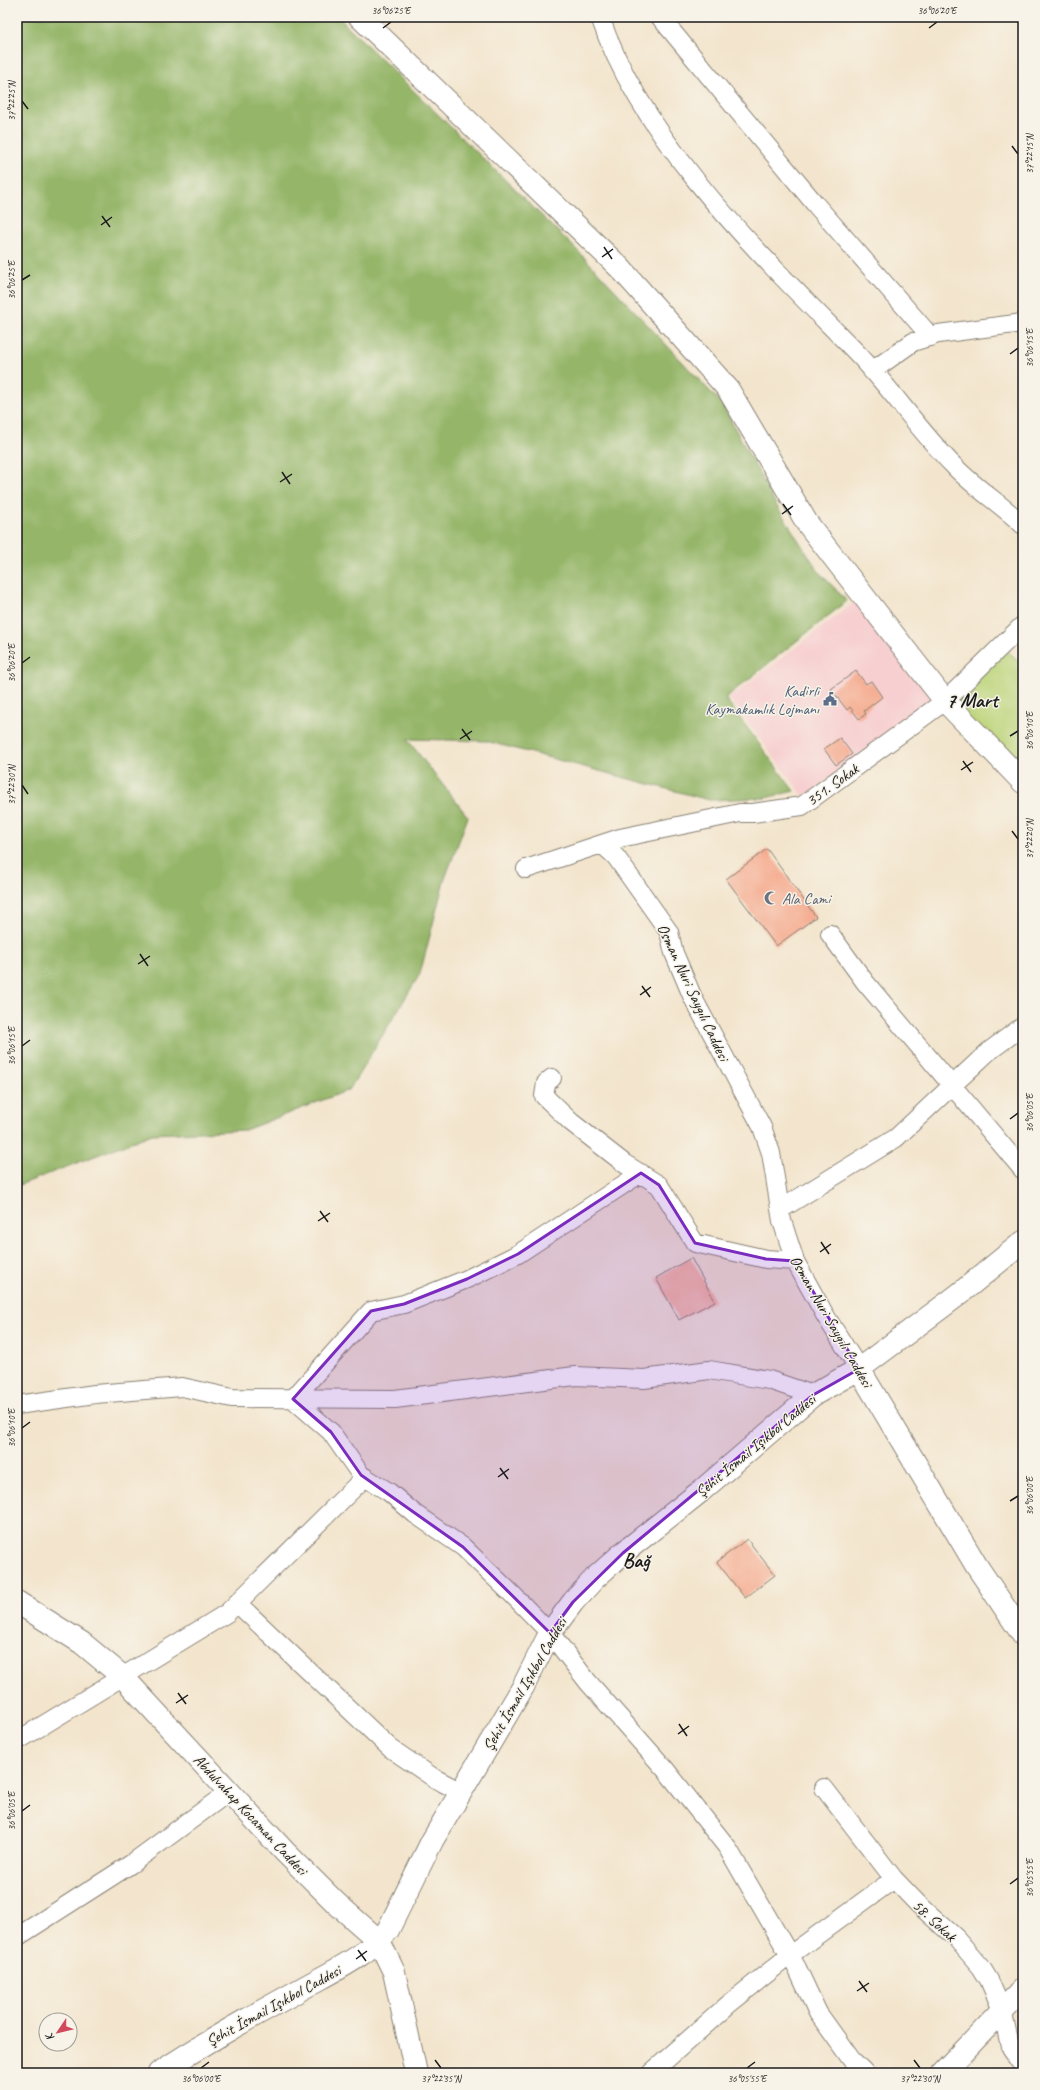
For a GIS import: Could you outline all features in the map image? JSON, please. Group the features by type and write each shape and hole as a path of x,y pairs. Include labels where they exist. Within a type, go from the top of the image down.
{"street":[{"path":"360,17 621,269 728,389 807,522 945,701 1023,782"},
{"path":"600,17 608,42 642,107 693,176 775,269 872,371 954,467 1023,525"},
{"path":"660,17 816,205 931,337"},
{"path":"872,371 913,342 931,337 1023,323"},
{"name":"351. Sokak","path":"526,869 620,838 740,813 752,814 802,806 945,701 1023,625"},
{"name":"Osman Nuri Saygılı Caddesi","path":"602,844 616,857 669,932 674,953 693,998 762,1127 771,1153 782,1221 795,1261 825,1315 976,1565 1023,1635"},
{"path":"830,934 865,982 1023,1170"},
{"path":"781,1209 896,1138 988,1052 1023,1026"},
{"path":"552,1078 546,1083 544,1096 571,1122 625,1164 659,1184 695,1243 766,1259 795,1261"},
{"path":"293,1399 371,1311 411,1301 467,1279 518,1254 641,1174"},
{"name":"Şehit İsmail Işıkbol Caddesi","path":"159,2073 201,2046 344,1965 378,1941 388,1930 432,1841 523,1687 550,1634 573,1602 594,1578 813,1395 859,1369 958,1295 1023,1242"},
{"path":"17,1405 94,1394 182,1387 232,1398 395,1398 575,1376 644,1379 709,1370 769,1380 813,1395"},
{"path":"293,1399 331,1432 361,1475 389,1492 414,1514 463,1548 550,1634 588,1682 665,1769 727,1847 790,1955 818,2013 850,2059 865,2073"},
{"path":"17,1741 227,1613 365,1477"},
{"name":"Abdulvahap Kocaman Caddesi","path":"17,1602 82,1643 123,1677 317,1884 378,1941 394,1972 416,2073"},
{"path":"237,1603 390,1748 434,1778 461,1792"},
{"name":"58. Sokak","path":"824,1788 894,1879 918,1904 956,1938 981,1967 989,1980 1002,2010 1010,2046 1023,2065"},
{"path":"17,1937 131,1864 230,1791"},
{"path":"651,2073 729,2004 790,1955 894,1879"},
{"path":"943,2073 1023,1988"}],"highlighted area":[{"path":"641,1173 659,1185 695,1243 766,1259 795,1261 859,1369 813,1395 623,1553 573,1602 550,1633 463,1547 361,1475 331,1432 293,1399 371,1311 404,1304 467,1279 518,1254"}],"shaded area":[{"name":"Kadirli Kaymakamlık Lojmanı","path":"856,601 932,700 804,797 729,698"}],"green space":[{"path":"17,17 338,17 578,251 722,404 775,503 797,538 819,572 847,601 725,698 794,791 765,798 709,800 486,741 407,739 468,817 444,881 420,974 349,1090 245,1130 152,1134 17,1186"},
{"path":"1006,649 1023,667 1023,782 945,701"}],"building":[{"name":"Kadirli Kaymakamlık Lojmanı","path":"856,671 866,684 871,681 882,697 864,711 866,714 859,719 850,707 847,710 831,689"},
{"path":"840,738 852,754 836,765 824,749"},
{"name":"Ala Cami","path":"767,849 816,917 776,946 726,879"},
{"path":"691,1258 715,1301 679,1320 656,1278"},
{"path":"747,1539 775,1575 745,1598 717,1562"}],"place":[{"name":"Kadirli Kaymakamlık Lojmanı","path":"830,699"},
{"name":"Ala Cami","path":"771,898"}],"district":[{"name":"7 Mart","path":"972,700"},
{"name":"Bağ","path":"636,1560"}]}
